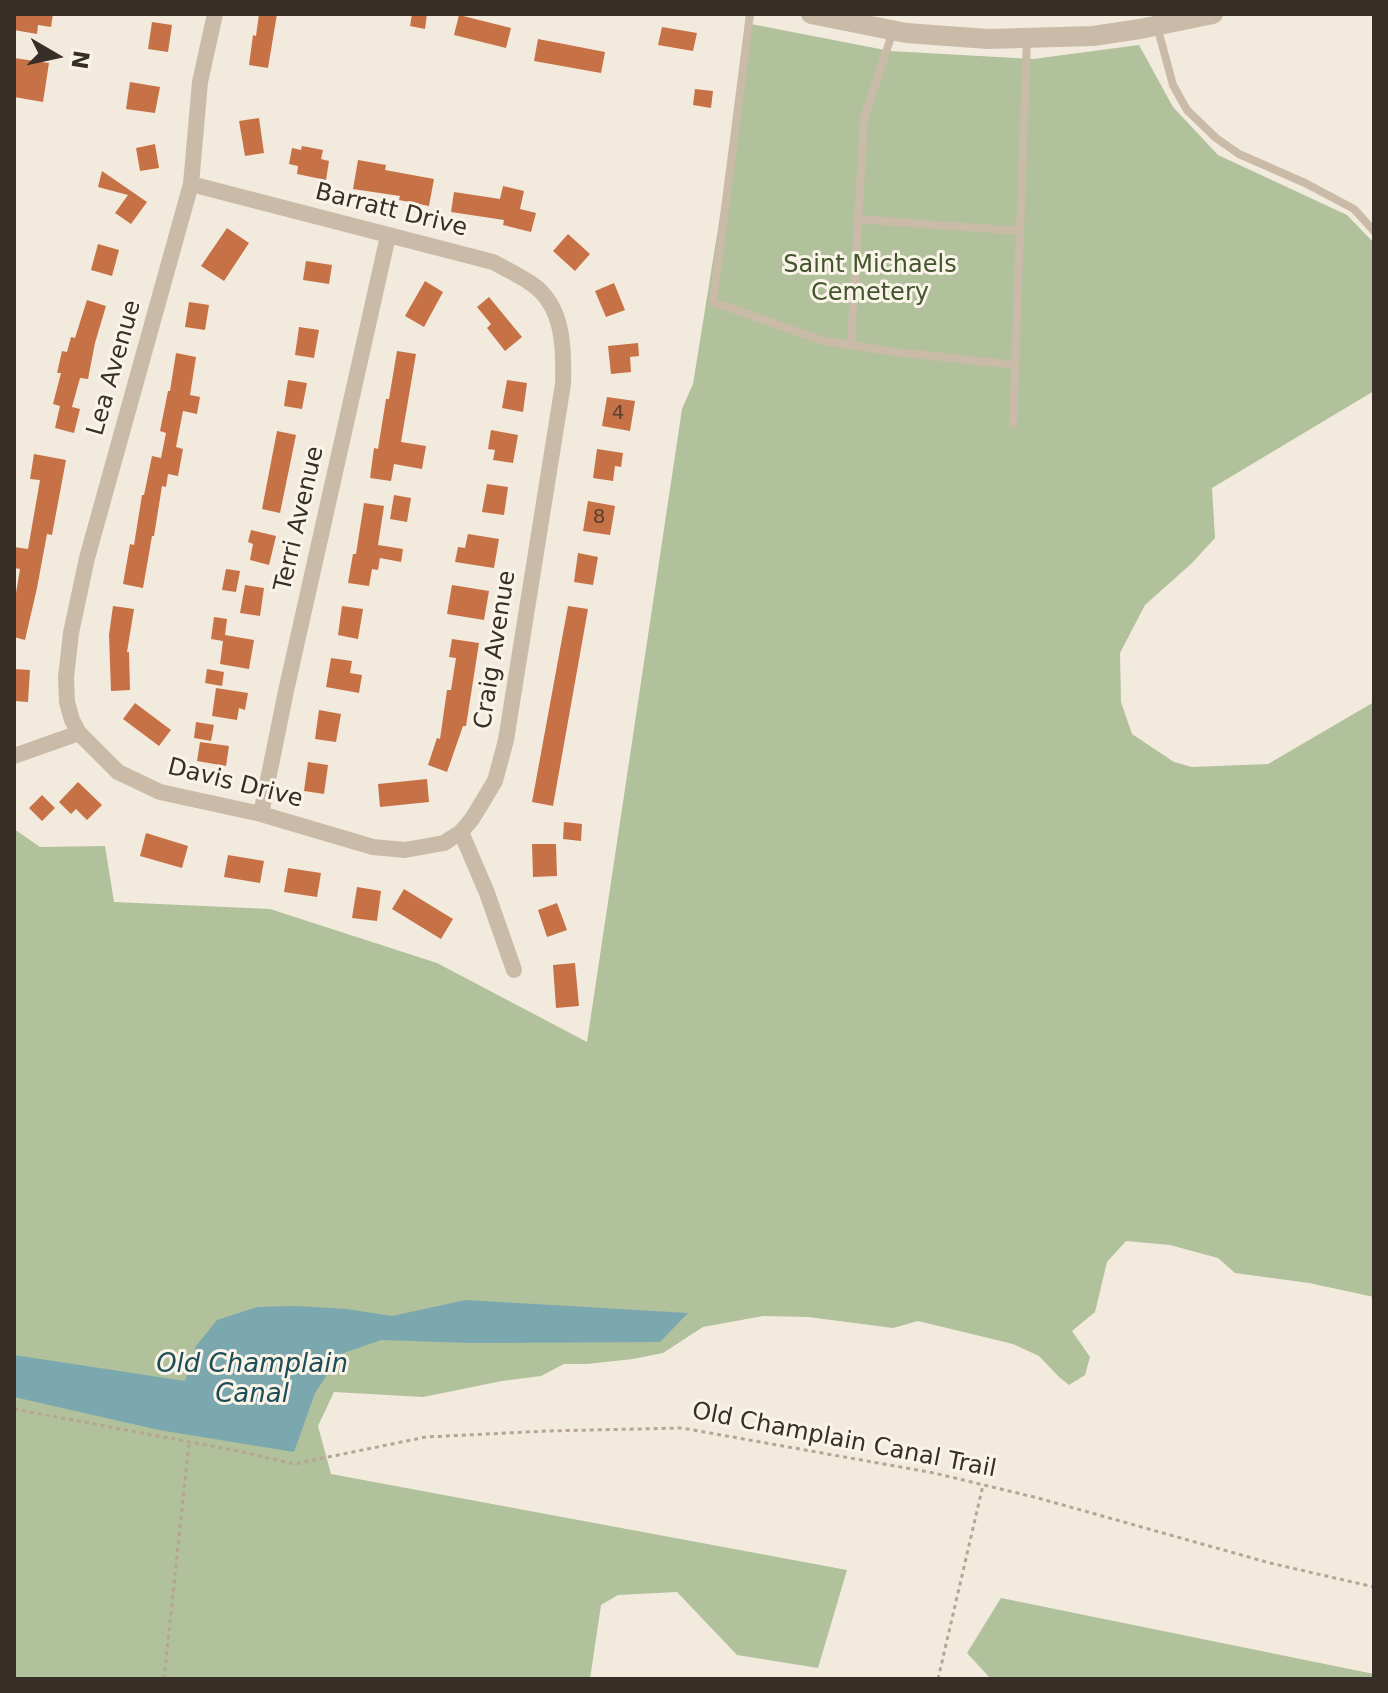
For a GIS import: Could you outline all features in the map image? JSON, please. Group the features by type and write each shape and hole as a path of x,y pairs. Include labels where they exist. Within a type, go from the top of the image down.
{"street":[{"name":"Lea Avenue","path":"79,733 67,702 66,677 74,618 87,558 191,184 200,82 215,14"},
{"path":"811,14 906,33 988,39 1093,36 1213,14"},
{"name":"Barratt Drive","path":"191,184 493,262 534,285 546,296 559,319"},
{"name":"Terri Avenue","path":"261,814 388,236"},
{"name":"Craig Avenue","path":"461,832 495,781 506,740 563,384 564,358 559,319"},
{"path":"14,756 79,733"},
{"name":"Davis Drive","path":"79,733 118,772 160,792 261,814 373,847 405,850 444,843 461,832"},
{"path":"461,832 487,893 514,970"}],"lane":[{"path":"750,14 713,302 824,341 1015,365"},
{"path":"1157,26 1173,85 1187,110 1216,138 1239,154 1354,209 1374,231"},
{"path":"851,345 864,118 894,30"},
{"path":"1013,424 1027,38"},
{"path":"857,219 1020,231"}],"path":[{"name":"Old Champlain Canal Trail","path":"14,1409 294,1464 426,1437 682,1428 934,1473 1038,1498 1270,1563 1374,1587"},
{"path":"164,1679 189,1442"},
{"path":"938,1679 983,1485"}],"green space":[{"name":"Saint Michaels Cemetery","path":"751,24 890,51 1033,59 1139,45 1173,107 1218,155 1347,215 1374,243 1374,391 1212,488 1215,538 1145,605 1120,653 1121,702 1132,734 1174,762 1192,767 1268,764 1374,702 1374,1297 1309,1283 1235,1273 1218,1258 1170,1245 1126,1241 1107,1262 1095,1312 1072,1331 1090,1357 1085,1375 1069,1385 1039,1356 1013,1344 918,1321 893,1328 808,1317 763,1316 703,1327 663,1353 633,1359 564,1364 541,1376 423,1397 334,1392 318,1426 331,1474 847,1570 818,1668 737,1655 677,1592 618,1595 601,1605 590,1679 14,1679 14,829 40,847 105,846 114,902 270,909 437,963 587,1042 682,409 693,384"},
{"path":"1001,1598 1374,1674 1374,1679 991,1679 967,1653"}],"water":[{"name":"Old Champlain Canal","path":"466,1300 688,1313 660,1342 381,1340 341,1354 315,1393 294,1452 159,1430 14,1397 14,1355 185,1381 196,1346 217,1320 257,1307 347,1309 392,1316"}],"building":[{"path":"16,14 53,14 51,27 38,25 37,34 14,30"},
{"path":"259,14 277,14 268,68 249,65"},
{"path":"412,14 427,14 425,29 410,26"},
{"path":"459,15 511,28 506,48 454,35"},
{"path":"152,22 172,25 168,52 148,49"},
{"path":"662,27 697,33 693,51 658,45"},
{"path":"538,39 605,52 601,73 534,61"},
{"path":"14,58 49,63 43,102 14,97"},
{"path":"130,82 160,87 155,113 126,109"},
{"path":"695,89 713,91 711,108 693,105"},
{"path":"259,118 264,153 245,156 239,121"},
{"path":"155,144 159,168 140,171 136,148"},
{"path":"302,146 323,150 321,159 329,161 326,180 297,174 298,166 289,164 292,148 301,150"},
{"path":"358,160 386,165 385,170 434,179 429,206 399,200 400,196 353,189"},
{"path":"102,171 147,202 131,224 115,213 128,195 98,187"},
{"path":"503,186 524,191 520,209 536,213 531,232 503,225 504,220 451,212 454,192 500,199"},
{"path":"227,228 249,243 224,281 201,266"},
{"path":"568,234 590,254 575,271 553,251"},
{"path":"98,244 119,250 112,276 91,270"},
{"path":"306,261 332,265 329,284 303,280"},
{"path":"425,281 443,292 424,327 405,316"},
{"path":"614,283 625,310 606,317 595,291"},
{"path":"489,297 522,337 505,351 487,328 491,324 477,307"},
{"path":"87,300 106,306 88,379 80,378 72,407 80,409 74,433 55,428 60,406 53,404 61,373 57,373 62,351 67,352 71,337 75,338"},
{"path":"189,302 209,305 205,330 185,327"},
{"path":"299,327 319,330 314,358 295,355"},
{"path":"638,343 639,356 630,357 631,372 611,374 608,346"},
{"path":"397,351 416,354 401,442 426,446 422,469 394,464 391,481 370,478"},
{"path":"176,353 196,357 190,395 200,397 197,414 183,411 176,447 183,449 178,476 168,474 166,487 162,486 143,588 123,584 152,456 161,458 166,433 160,431"},
{"path":"288,380 307,383 302,409 284,406"},
{"path":"507,380 527,383 523,412 502,408"},
{"path":"607,397 635,401 630,431 602,426"},
{"path":"491,430 518,435 513,463 493,460 495,450 488,449"},
{"path":"277,431 296,435 280,513 262,509"},
{"path":"597,449 623,453 621,467 615,466 613,481 593,478"},
{"path":"34,454 66,460 52,535 47,534 25,640 14,637 14,605 20,569 14,568 14,547 28,549 40,480 30,479"},
{"path":"487,484 508,487 504,515 482,512"},
{"path":"394,495 411,498 407,522 390,519"},
{"path":"588,501 615,506 610,535 583,531"},
{"path":"364,503 384,506 378,545 403,549 401,562 380,558 378,570 372,569 369,586 348,583"},
{"path":"251,530 276,536 269,565 250,560 253,544 248,542"},
{"path":"468,534 499,539 494,568 455,562 458,547 465,548"},
{"path":"578,553 598,557 593,585 574,582"},
{"path":"226,569 240,571 236,592 222,590"},
{"path":"245,585 264,588 260,616 240,613"},
{"path":"452,585 489,591 484,620 447,614"},
{"path":"113,606 134,609 127,652 130,690 111,691 109,635"},
{"path":"342,606 363,609 358,639 338,635"},
{"path":"568,606 588,609 553,806 532,802"},
{"path":"214,617 227,619 225,635 254,640 249,669 220,664 223,641 211,639"},
{"path":"452,639 479,643 466,726 463,726 447,772 428,765 437,738 440,739 447,690 451,690 456,658 449,657"},
{"path":"331,658 352,661 350,673 362,675 359,693 326,687"},
{"path":"14,669 30,670 28,702 14,701"},
{"path":"207,669 224,672 222,686 205,683"},
{"path":"216,688 248,693 245,710 239,708 237,720 212,716"},
{"path":"135,703 171,730 159,746 123,719"},
{"path":"319,710 341,714 336,742 315,739"},
{"path":"196,722 214,725 211,741 194,738"},
{"path":"200,742 229,746 226,766 197,761"},
{"path":"308,762 328,765 324,794 304,791"},
{"path":"427,779 429,802 380,807 378,784"},
{"path":"78,782 102,805 87,820 76,809 71,814 59,802"},
{"path":"42,795 55,808 42,821 29,808"},
{"path":"564,822 582,824 581,841 563,839"},
{"path":"146,833 188,846 182,868 140,856"},
{"path":"532,844 556,844 557,876 533,877"},
{"path":"228,855 264,861 260,883 224,877"},
{"path":"288,868 321,873 317,897 284,892"},
{"path":"357,887 381,891 377,921 352,918"},
{"path":"404,889 453,919 441,939 392,909"},
{"path":"557,903 567,930 547,937 538,910"},
{"path":"575,963 579,1006 556,1008 553,965"}]}
